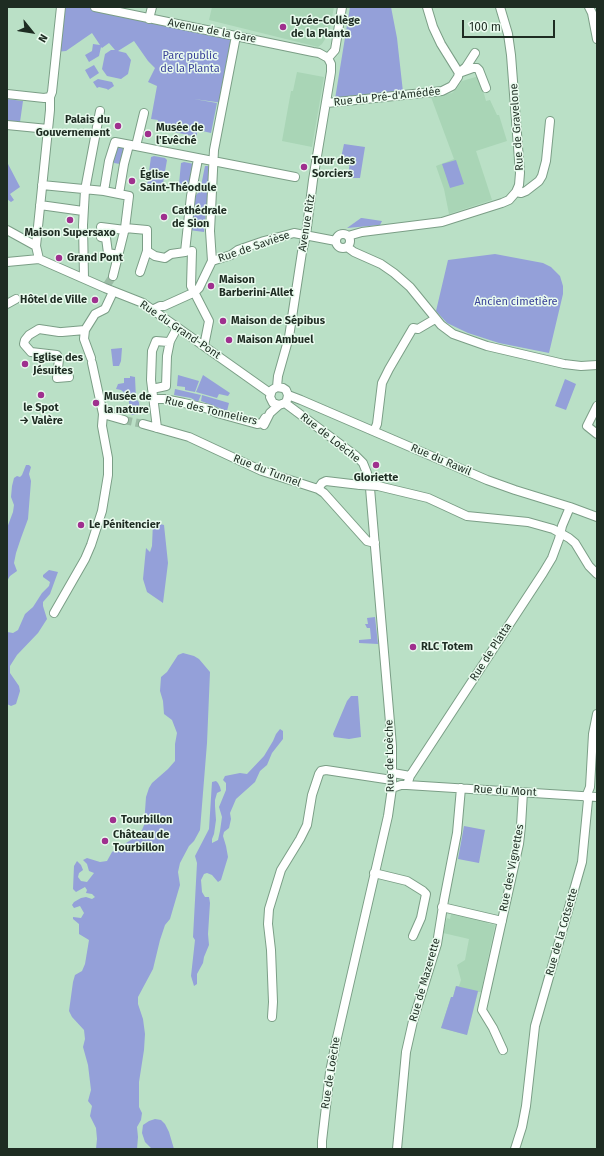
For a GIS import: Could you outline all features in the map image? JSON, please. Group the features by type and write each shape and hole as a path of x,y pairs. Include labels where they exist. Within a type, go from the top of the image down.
{"street":[{"path":"7,262 40,259 36,246 52,100 55,52 61,7"},
{"name":"Avenue de la Gare","path":"95,7 320,53 328,58"},
{"path":"149,19 152,7"},
{"path":"328,58 335,50 342,7"},
{"path":"427,7 441,44 459,73 477,68 486,88"},
{"name":"Rue de Gravelone","path":"500,7 508,34 511,56 520,173 519,185 516,192"},
{"path":"589,7 592,13 597,39"},
{"path":"212,261 210,231 216,137 236,36"},
{"name":"Rue du Pré-d'Amédée","path":"327,102 333,103 442,91 452,86 459,73 466,67 475,53"},
{"name":"Avenue Ritz","path":"277,387 278,376 289,337 306,235 313,180 327,102 331,72 328,58"},
{"path":"7,94 52,100"},
{"path":"84,278 83,211 85,190 100,111"},
{"path":"119,194 124,164 144,113"},
{"path":"550,121 546,162 542,176 539,181 526,191 521,193 516,192 508,200 502,203 442,222 362,232 348,236 345,234 337,237 336,241 339,247 347,247 354,252 381,264 394,273 410,287 435,319 449,331 477,343 559,362 581,366 597,365"},
{"path":"7,125 48,129"},
{"path":"104,191 109,161 115,142 295,177"},
{"path":"198,159 191,196 188,251 191,286 209,321 204,346"},
{"path":"42,185 104,191 129,196 125,229 113,276"},
{"path":"40,205 83,211"},
{"path":"101,227 147,230 147,251 140,272"},
{"path":"7,230 36,246"},
{"name":"Rue de Savièse","path":"195,292 199,288 212,261 264,241 296,234 336,241"},
{"path":"347,247 350,242 348,236"},
{"path":"102,237 106,238 108,253 119,255"},
{"path":"147,251 155,256 165,258 171,254 188,251"},
{"name":"Rue du Grand-Pont","path":"40,259 106,286 113,292 134,299 204,346 270,396"},
{"path":"54,613 85,559 102,511 108,475 108,458 102,426 103,414 91,361 84,339 84,330 95,314 105,310 113,292"},
{"path":"152,310 195,292"},
{"path":"7,304 16,298"},
{"path":"374,431 377,424 382,383 389,369 413,328 418,329 435,319"},
{"path":"152,389 166,386 167,356 170,341 177,328"},
{"path":"69,377 57,378 59,359 57,355 31,352 24,344 25,340 28,335 39,329 61,332 84,330"},
{"path":"157,428 151,380 152,350 156,342 170,341"},
{"path":"277,387 283,388 287,392 284,401 273,403 270,396 274,388 277,387"},
{"name":"Rue des Tonneliers","path":"270,396 264,425 270,413 284,401"},
{"name":"Rue des Tonneliers","path":"154,399 164,399 209,409 223,415 257,424 262,423 265,418"},
{"name":"Rue du Rawil","path":"284,401 301,400 493,482 597,517"},
{"name":"Rue de Loèche","path":"284,401 356,456 363,463 369,481 392,742 392,780 388,816 336,1042 330,1072 321,1147"},
{"path":"597,406 587,426 597,434"},
{"path":"103,414 124,420"},
{"name":"Rue du Tunnel","path":"143,424 189,437 262,471 320,486 324,493 367,541 375,543"},
{"path":"320,486 326,481 378,486 428,498 467,516 534,523 561,533 575,543 589,566 597,574"},
{"name":"Rue de Platta","path":"407,785 410,776 552,558 562,526 570,507"},
{"name":"Rue de la Cotsette","path":"515,1149 525,1113 535,1026 582,862 588,800 586,797 590,787 593,734 597,714"},
{"path":"272,1018 272,960 268,914 281,870 300,840 307,825 312,795 319,774 326,770 392,780 402,775 410,776 412,779 424,786"},
{"name":"Rue du Mont","path":"392,780 401,785 597,797"},
{"name":"Rue de Mazerette","path":"397,1149 406,1052 413,1021 436,948 442,907 456,839 461,788"},
{"name":"Rue des Vignettes","path":"502,1050 493,1028 482,1010 519,844 523,792"},
{"path":"374,873 407,881 423,890 426,894 421,918 413,936"},
{"path":"442,907 502,920"}],"shaded area":[{"name":"Lycée-Collège de la Planta","path":"212,7 334,7 329,33 322,44 318,47 209,20"},
{"name":"Lycée-Collège de la Planta","path":"297,72 324,77 312,147 282,141 291,91 293,91"},
{"path":"479,76 486,101 490,100 497,115 499,115 507,141 476,151 492,200 449,214 444,189 436,166 454,159 431,97 452,93 462,81"},
{"path":"451,914 487,921 487,923 495,925 481,992 478,992 467,1035 441,1028 451,997 453,997 456,986 459,986 461,980 457,965 465,960 469,939 443,933 447,918 450,919"}],"green space":[{"name":"Parc public de la Planta","path":"61,7 95,7 236,36 223,103 194,99 217,103 211,133 198,130 196,137 162,129 163,124 158,123 158,120 151,119 157,86 148,82 155,68 148,61 134,41 118,51 126,53 131,60 128,74 121,79 107,76 102,69 105,54 111,50 115,50 109,43 102,48 101,47 99,56 89,62 85,55 92,51 93,44 100,45 92,33 66,51 55,52"},
{"path":"350,7 391,7 397,38 403,92 335,99"},
{"path":"94,65 99,73 90,79 85,70"},
{"path":"98,79 112,82 114,86 108,90 99,87 97,88 93,82"},
{"path":"7,99 23,101 20,122 7,121"},
{"path":"344,144 365,147 360,178 348,178 350,160 356,160 341,158"},
{"path":"118,145 125,148 120,164 114,163 113,161 116,146"},
{"path":"154,156 165,158 167,160 162,189 147,186 151,157"},
{"path":"456,160 464,184 450,188 442,164"},
{"path":"7,162 20,187 10,194 14,200 11,202 7,199"},
{"path":"184,162 194,164 189,191 184,190 179,184 181,163"},
{"path":"205,166 208,166 210,169 204,232 189,230 193,198 200,191"},
{"path":"361,218 382,221 380,225 347,228"},
{"name":"Ancien cimetière","path":"495,254 543,263 551,267 560,276 563,286 563,294 549,353 499,343 468,333 447,323 436,311 448,260"},
{"path":"122,348 119,366 113,366 111,349"},
{"path":"178,375 199,381 195,392 185,390 185,387 177,386"},
{"path":"203,375 230,393 228,396 219,394 217,398 196,392"},
{"path":"130,376 135,377 136,399 139,402 140,414 131,415 128,396 121,390 116,389 118,384 124,383 124,378 130,378"},
{"path":"565,379 576,384 566,410 555,406"},
{"path":"175,389 201,395 198,402 191,398 174,395"},
{"path":"202,395 229,403 227,411 201,401"},
{"path":"26,465 31,467 29,474 31,481 28,519 16,553 14,563 17,571 10,576 7,581 7,528 14,505 11,497 12,486 14,478 22,475"},
{"path":"153,522 164,525 168,563 163,603 147,592 143,579 146,548 150,552 152,546"},
{"path":"49,570 58,572 50,594 43,602 47,619 38,633 17,655 10,666 10,673 19,686 20,691 16,704 11,706 7,704 7,632 13,633 18,630 25,614 33,607 42,593 49,586 50,582 43,577 43,575"},
{"path":"375,617 378,644 359,643 359,640 371,639 370,628 367,628 365,624 368,624 367,618"},
{"path":"183,653 199,659 210,672 207,743 200,830 180,863 178,872 180,885 170,919 165,925 153,969 138,997 138,1004 143,1019 145,1034 139,1082 139,1107 142,1113 141,1120 137,1127 137,1149 96,1149 96,1128 90,1116 92,1106 88,1101 91,1090 88,1065 83,1047 85,1039 84,1030 72,1017 69,1011 73,982 75,975 82,971 85,964 89,940 79,934 79,924 73,919 73,917 81,918 84,913 80,906 74,908 72,905 81,898 86,897 92,899 95,897 92,894 86,893 87,890 85,887 76,892 73,889 74,866 77,861 81,865 83,870 79,873 78,877 81,881 87,882 94,873 89,871 87,864 83,860 87,858 100,862 107,861 112,852 137,836 142,830 144,825 146,797 149,788 152,783 175,761 175,744 177,733 172,720 164,714 163,701 160,691 161,677 167,672 178,655"},
{"path":"351,696 358,696 361,737 349,739 334,737 333,734 347,701"},
{"path":"280,729 283,731 283,739 272,753 267,765 260,771 255,782 236,799 230,813 231,819 229,828 224,832 223,836 228,857 221,880 218,882 212,875 207,873 204,874 201,880 202,892 205,897 209,897 210,903 208,934 209,945 203,963 197,974 197,984 194,986 191,976 195,940 193,937 197,863 195,856 209,829 212,782 216,781 218,783 221,791 217,793 215,800 216,820 212,843 218,840 220,831 222,817 219,807 226,790 226,783 223,780 225,776 240,773 247,774 264,756"},
{"path":"464,826 485,830 479,863 458,859"},
{"path":"456,986 478,991 467,1035 441,1028"},
{"path":"155,1119 161,1120 165,1124 174,1149 152,1149 145,1142 142,1133 143,1125"}],"tunnel":[{"path":"107,285 113,276"},
{"path":"124,420 143,424"}],"place":[{"name":"Lycée-Collège de la Planta","path":"283,27"},
{"name":"Palais du Gouvernement","path":"118,126"},
{"name":"Musée de l'Evêché","path":"148,134"},
{"name":"Tour des Sorciers","path":"304,167"},
{"name":"Église Saint-Théodule","path":"132,181"},
{"name":"Cathédrale de Sion","path":"164,217"},
{"name":"Maison Supersaxo","path":"70,220"},
{"name":"Grand Pont","path":"59,258"},
{"name":"Maison Barberini-Allet","path":"211,286"},
{"name":"Hôtel de Ville","path":"95,300"},
{"name":"Maison de Sépibus","path":"223,321"},
{"name":"Maison Ambuel","path":"229,340"},
{"name":"Eglise des Jésuites","path":"25,364"},
{"name":"le Spot → Valère","path":"41,395"},
{"name":"Musée de la nature","path":"96,403"},
{"name":"Gloriette","path":"376,465"},
{"name":"Le Pénitencier","path":"81,525"},
{"name":"RLC Totem","path":"413,647"},
{"name":"Tourbillon","path":"113,820"},
{"name":"Château de Tourbillon","path":"105,841"}]}
